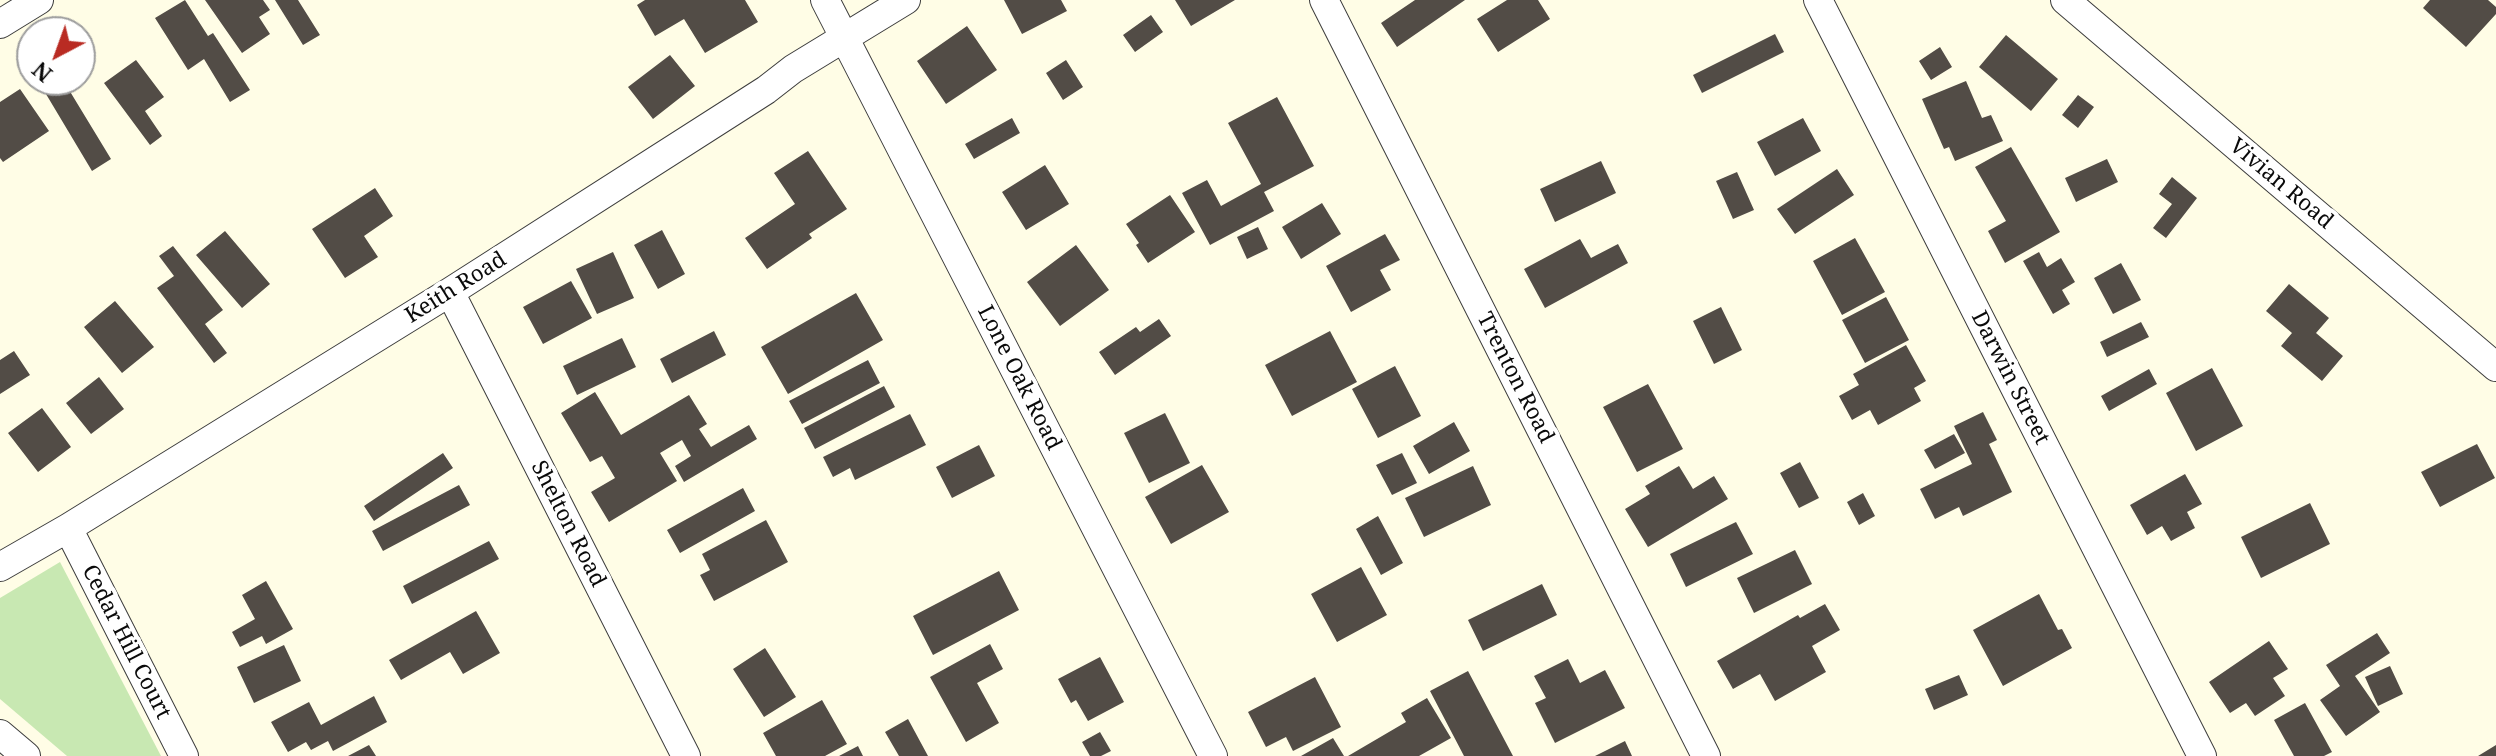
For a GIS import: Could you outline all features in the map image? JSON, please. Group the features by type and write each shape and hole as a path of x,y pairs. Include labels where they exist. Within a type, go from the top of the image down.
{"street":[{"path":"0,24 39,0"},
{"name":"Lone Oak Road","path":"825,0 1213,756"},
{"name":"Keith Road","path":"0,567 450,292 906,0"},
{"name":"Trenton Road","path":"1324,0 1706,756"},
{"name":"Darwin Street","path":"1818,0 2202,756"},
{"name":"Vivian Road","path":"2065,0 2496,367"},
{"name":"Shelton Road","path":"450,292 686,756"},
{"name":"Cedar Hill Court","path":"68,528 184,756"},
{"path":"0,734 26,756"}],"green space":[{"path":"60,562 161,756 67,756 0,699 0,598"}],"building":[{"path":"185,0 208,36 213,33 250,90 230,102 204,59 188,70 155,18"},
{"path":"205,0 263,0 270,10 259,17 270,34 242,53"},
{"path":"275,0 298,0 320,35 303,45"},
{"path":"645,0 745,0 758,22 705,53 684,19 655,36 637,5"},
{"path":"1004,0 1061,0 1067,11 1022,34"},
{"path":"1175,0 1235,0 1191,26"},
{"path":"1415,0 1465,0 1397,47 1381,23"},
{"path":"1507,0 1538,0 1550,19 1498,52 1477,19"},
{"path":"2430,0 2488,0 2496,7 2496,14 2466,47 2423,8"},
{"path":"1151,15 1163,32 1135,52 1123,35"},
{"path":"967,26 997,70 946,104 917,61"},
{"path":"1775,34 1784,52 1702,93 1693,75"},
{"path":"2006,35 2058,79 2031,111 1979,67"},
{"path":"1940,47 1952,67 1931,80 1919,61"},
{"path":"670,55 695,86 653,119 628,87"},
{"path":"136,60 164,97 145,111 162,136 150,145 104,83"},
{"path":"1066,60 1083,87 1063,100 1046,73"},
{"path":"1966,81 1982,118 1991,115 2003,141 1955,161 1949,147 1944,149 1922,99"},
{"path":"16,92 16,96 25,96 49,131 3,162 0,158 0,102"},
{"path":"2078,95 2094,107 2078,128 2062,115"},
{"path":"47,96 73,96 111,159 92,171"},
{"path":"1277,97 1314,166 1264,192 1274,211 1210,245 1182,193 1207,180 1221,206 1261,184 1228,123"},
{"path":"1012,118 1020,133 974,159 965,144"},
{"path":"1803,118 1821,151 1775,176 1757,142"},
{"path":"2011,147 2060,232 2005,263 1988,231 2006,221 1975,167"},
{"path":"808,151 847,209 809,234 812,238 767,269 745,238 795,204 774,173"},
{"path":"2107,159 2118,182 2076,202 2065,178"},
{"path":"1601,161 1616,193 1555,222 1540,189"},
{"path":"1045,165 1069,204 1026,230 1002,192"},
{"path":"1837,169 1854,195 1795,234 1777,209"},
{"path":"1737,172 1754,210 1733,219 1716,181"},
{"path":"2172,177 2197,198 2166,238 2153,228 2172,204 2159,194"},
{"path":"375,188 393,216 364,236 378,257 345,278 312,229"},
{"path":"1170,195 1195,232 1148,263 1126,224"},
{"path":"1322,203 1341,234 1301,259 1282,227"},
{"path":"1258,227 1268,249 1247,259 1237,237"},
{"path":"662,230 685,274 658,289 634,245"},
{"path":"225,231 270,284 242,308 196,255"},
{"path":"1385,234 1400,260 1380,270 1391,290 1351,312 1326,266"},
{"path":"1855,238 1885,292 1842,315 1813,261"},
{"path":"1580,239 1591,258 1618,244 1628,263 1545,308 1524,269"},
{"path":"1076,245 1109,290 1060,326 1027,282"},
{"path":"173,246 223,310 205,324 227,353 214,363 157,288 174,276 159,256"},
{"path":"613,252 634,298 597,314 576,269"},
{"path":"2039,252 2047,267 2061,258 2075,282 2062,290 2070,304 2053,314 2023,261"},
{"path":"2121,263 2141,300 2113,314 2094,278"},
{"path":"571,281 592,318 543,344 523,307"},
{"path":"2289,284 2329,318 2316,333 2343,356 2322,381 2281,346 2292,333 2266,311"},
{"path":"856,293 883,340 788,394 761,347"},
{"path":"1886,297 1909,340 1865,363 1842,320"},
{"path":"115,301 154,347 122,373 84,327"},
{"path":"1721,307 1742,350 1714,364 1693,321"},
{"path":"1159,319 1171,336 1115,375 1099,352 1136,327 1140,332"},
{"path":"2141,322 2149,337 2107,357 2100,342"},
{"path":"714,331 726,355 672,383 660,359"},
{"path":"1330,331 1357,382 1292,416 1265,365"},
{"path":"622,338 636,367 577,395 563,366"},
{"path":"1906,345 1926,381 1914,388 1921,401 1878,425 1870,410 1852,420 1839,396 1859,385 1853,374"},
{"path":"14,351 30,375 0,394 0,360"},
{"path":"868,360 880,383 802,424 789,401"},
{"path":"1395,366 1421,416 1378,438 1352,389"},
{"path":"2212,368 2243,426 2196,451 2166,393"},
{"path":"2149,369 2157,384 2109,411 2101,396"},
{"path":"99,377 124,409 91,434 66,403"},
{"path":"1648,384 1683,449 1637,472 1603,407"},
{"path":"884,386 895,407 815,449 804,428"},
{"path":"595,392 621,435 689,395 707,424 699,429 711,447 749,425 757,439 684,482 675,466 691,456 682,440 660,453 677,481 609,522 591,492 615,478 602,456 590,462 561,413"},
{"path":"42,408 71,447 38,472 8,433"},
{"path":"1983,412 1997,440 1989,444 2012,492 1963,516 1959,507 1935,519 1920,489 1972,464 1954,426"},
{"path":"1165,413 1190,463 1149,483 1124,433"},
{"path":"910,414 926,445 855,480 850,468 833,477 823,457"},
{"path":"1454,422 1470,451 1429,474 1413,446"},
{"path":"1954,434 1965,453 1935,469 1924,450"},
{"path":"2477,444 2495,478 2440,507 2421,472"},
{"path":"979,445 995,476 952,498 936,467"},
{"path":"443,453 453,468 374,521 364,506"},
{"path":"1402,453 1417,483 1392,495 1376,465"},
{"path":"1800,462 1819,498 1799,508 1780,473"},
{"path":"1202,465 1229,512 1171,544 1145,497"},
{"path":"1473,466 1491,505 1424,537 1405,498"},
{"path":"1679,466 1693,489 1714,476 1728,499 1648,547 1625,509 1650,494 1645,486"},
{"path":"2185,474 2202,504 2187,512 2195,528 2171,541 2162,526 2147,535 2130,505"},
{"path":"459,485 470,505 383,551 372,531"},
{"path":"743,488 755,511 680,553 667,530"},
{"path":"1863,493 1875,516 1859,525 1847,502"},
{"path":"2310,503 2330,544 2261,578 2241,537"},
{"path":"1378,516 1403,563 1381,575 1356,529"},
{"path":"766,520 788,562 714,601 700,575 710,570 702,554"},
{"path":"1736,522 1753,554 1686,587 1670,554"},
{"path":"489,541 499,559 412,604 403,586"},
{"path":"1795,550 1812,584 1754,613 1737,578"},
{"path":"1361,567 1387,615 1337,642 1311,594"},
{"path":"999,571 1019,610 933,655 913,616"},
{"path":"266,581 293,629 266,644 262,636 240,647 232,632 255,619 242,595"},
{"path":"1542,584 1557,615 1483,651 1468,620"},
{"path":"2039,594 2058,630 2062,629 2072,648 2003,686 1973,630"},
{"path":"1825,604 1840,630 1812,646 1826,672 1775,701 1760,674 1733,689 1717,661 1798,615 1800,618"},
{"path":"476,611 500,653 463,674 450,652 401,680 389,660"},
{"path":"2377,633 2390,653 2355,676 2380,712 2346,736 2320,700 2340,686 2326,665"},
{"path":"2269,641 2288,669 2273,678 2285,696 2255,716 2246,703 2230,713 2209,682"},
{"path":"990,644 1003,669 977,683 999,723 966,742 930,677"},
{"path":"284,645 301,681 254,703 237,667"},
{"path":"765,648 796,697 764,717 733,669"},
{"path":"1100,657 1124,702 1088,721 1076,700 1071,703 1058,679"},
{"path":"1568,659 1580,683 1605,670 1625,708 1555,743 1535,703 1546,698 1534,676"},
{"path":"2390,666 2403,694 2378,706 2365,677"},
{"path":"1468,671 1513,756 1464,756 1430,691"},
{"path":"1959,675 1968,695 1934,710 1925,689"},
{"path":"1315,677 1341,727 1293,751 1286,737 1266,747 1248,712"},
{"path":"374,696 387,722 333,751 328,741 311,750 306,742 288,752 271,722 309,702 321,725"},
{"path":"1427,698 1451,738 1419,756 1348,756 1406,722 1401,713"},
{"path":"822,700 847,744 825,756 776,756 763,733"},
{"path":"2305,703 2332,752 2324,756 2294,756 2274,720"},
{"path":"908,719 928,756 899,756 885,732"},
{"path":"1100,732 1111,751 1101,756 1090,756 1082,742"},
{"path":"1333,738 1344,756 1301,756"},
{"path":"1625,741 1632,756 1595,756"},
{"path":"369,745 376,756 348,756"},
{"path":"2496,745 2496,756 2478,756"},
{"path":"858,746 863,756 839,756"}]}
